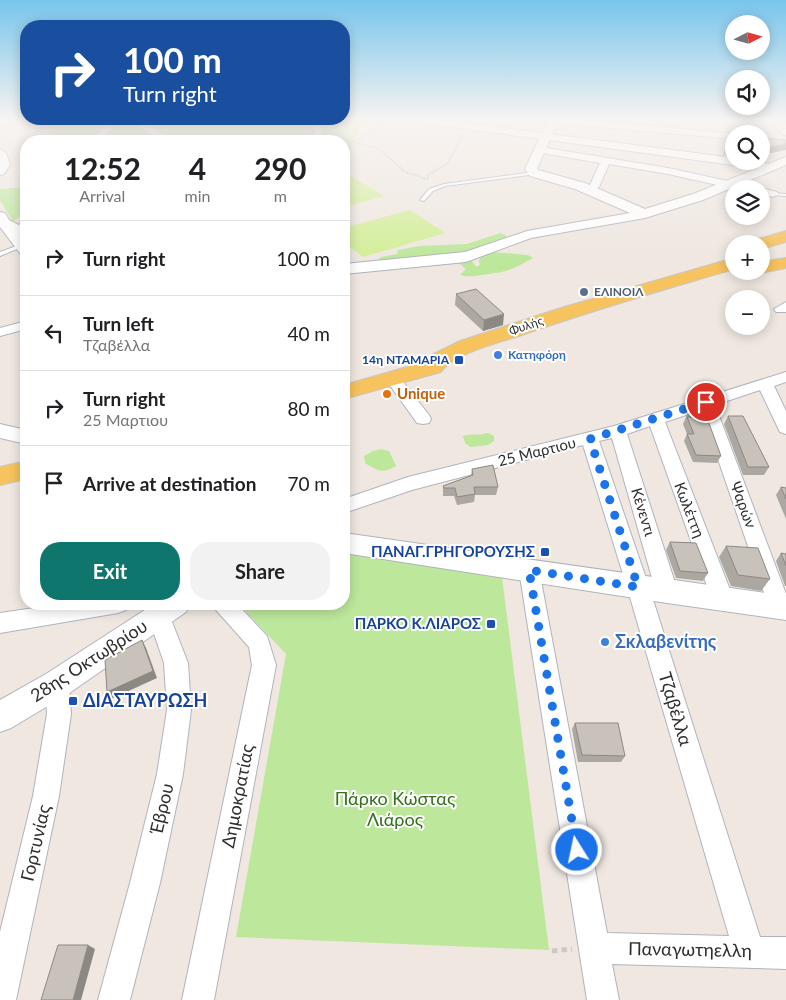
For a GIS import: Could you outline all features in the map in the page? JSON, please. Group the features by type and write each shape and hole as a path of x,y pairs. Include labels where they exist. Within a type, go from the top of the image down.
{"main road":[{"path":"770,241 786,236"},
{"path":"770,252 786,247"},
{"path":"613,302 629,285 725,256"},
{"path":"770,266 786,263"},
{"name":"Φυλής","path":"350,390 476,354 640,291 725,266"},
{"path":"613,302 725,276"},
{"path":"0,476 20,471"}],"street":[{"path":"534,167 533,171 590,190 645,214"},
{"path":"590,190 594,187 603,167"},
{"path":"636,167 725,183"},
{"path":"739,180 763,170"},
{"path":"350,268 480,253 517,238 546,231 645,214 725,186"},
{"path":"1,221 20,234"},
{"path":"0,332 20,327"},
{"path":"392,377 423,419"},
{"name":"25 Μαρτιου","path":"350,504 408,484 590,439 656,420 786,377"},
{"path":"765,384 786,428"},
{"name":"Ψαρών","path":"706,402 783,607"},
{"name":"Κωλέττη","path":"656,420 723,600"},
{"name":"Κένεντι","path":"618,431 667,592"},
{"path":"0,432 20,436"},
{"name":"Τζαβέλλα","path":"590,439 638,587 749,951"},
{"path":"350,544 667,592 783,607"},
{"path":"529,570 603,1000"},
{"path":"0,623 81,610"},
{"name":"28ης Οκτωβρίου","path":"0,717 57,684 167,610"},
{"name":"Έβρου","path":"114,1000 145,883 170,774 179,710 176,663 167,610"},
{"name":"Δημοκρατίας","path":"198,1000 264,664 259,644 229,610"},
{"name":"Γορτυνίας","path":"0,1000 46,796 59,714 57,684"},
{"name":"Παναγωτηελλη","path":"594,948 786,953"}],"lane":[{"path":"422,200 431,190 444,185 533,171"},
{"path":"773,194 786,195"},
{"path":"0,254 20,240"}],"path":[{"path":"399,167 405,172 427,179 429,174 442,167"}],"green space":[{"path":"350,176 384,196 350,205"},
{"path":"20,187 20,216 13,222 0,200 0,189"},
{"path":"410,210 445,233 363,257 350,247 350,226"},
{"path":"500,233 506,235 506,238 482,250 374,264 381,257 397,254 398,250 419,246 467,244"},
{"path":"492,252 528,255 533,258 507,271 471,276 460,275 466,269 460,264 460,261 470,258 476,267 480,265 481,257"},
{"path":"488,433 494,436 494,441 488,445 470,447 465,443 463,436 482,434"},
{"path":"381,449 389,451 396,466 380,471 365,463 364,456"},
{"name":"Πάρκο Κώστας Λιάρος","path":"350,551 502,577 549,950 236,937 286,654 245,610 350,610"}],"building":[{"path":"476,289 504,314 484,320 456,294"},
{"path":"703,407 721,456 696,455 687,434 694,434 687,417 693,417 689,410"},
{"path":"728,416 743,416 769,467 748,467"},
{"path":"493,465 498,487 474,487 475,494 457,497 455,488 444,488 443,486 473,475 472,469"},
{"path":"781,487 786,488 786,499"},
{"path":"670,542 696,543 708,573 680,571"},
{"path":"726,546 758,548 770,579 738,575"},
{"path":"781,553 786,554 786,566"},
{"path":"142,640 153,671 107,692 105,660"},
{"path":"575,723 618,723 625,756 582,755"},
{"path":"58,945 88,945 73,1000 41,1000"}],"place":[{"name":"ΕΛΙΝΟΙΛ","path":"584,292"},
{"name":"Κατηφόρη","path":"498,355"},
{"name":"14η ΝΤΑΜΑΡΙΑ","path":"459,360"},
{"name":"Unique","path":"387,394"},
{"name":"ΠΑΝΑΓ.ΓΡΗΓΟΡΟΥΣΗΣ","path":"545,552"},
{"name":"ΠΑΡΚΟ Κ.ΛΙΑΡΟΣ","path":"491,624"},
{"name":"Σκλαβενίτης","path":"605,642"},
{"name":"ΔΙΑΣΤΑΥΡΩΣΗ","path":"73,701"}],"route":[{"path":"577,850 529,570 638,587 590,439 656,420 706,402"}]}
